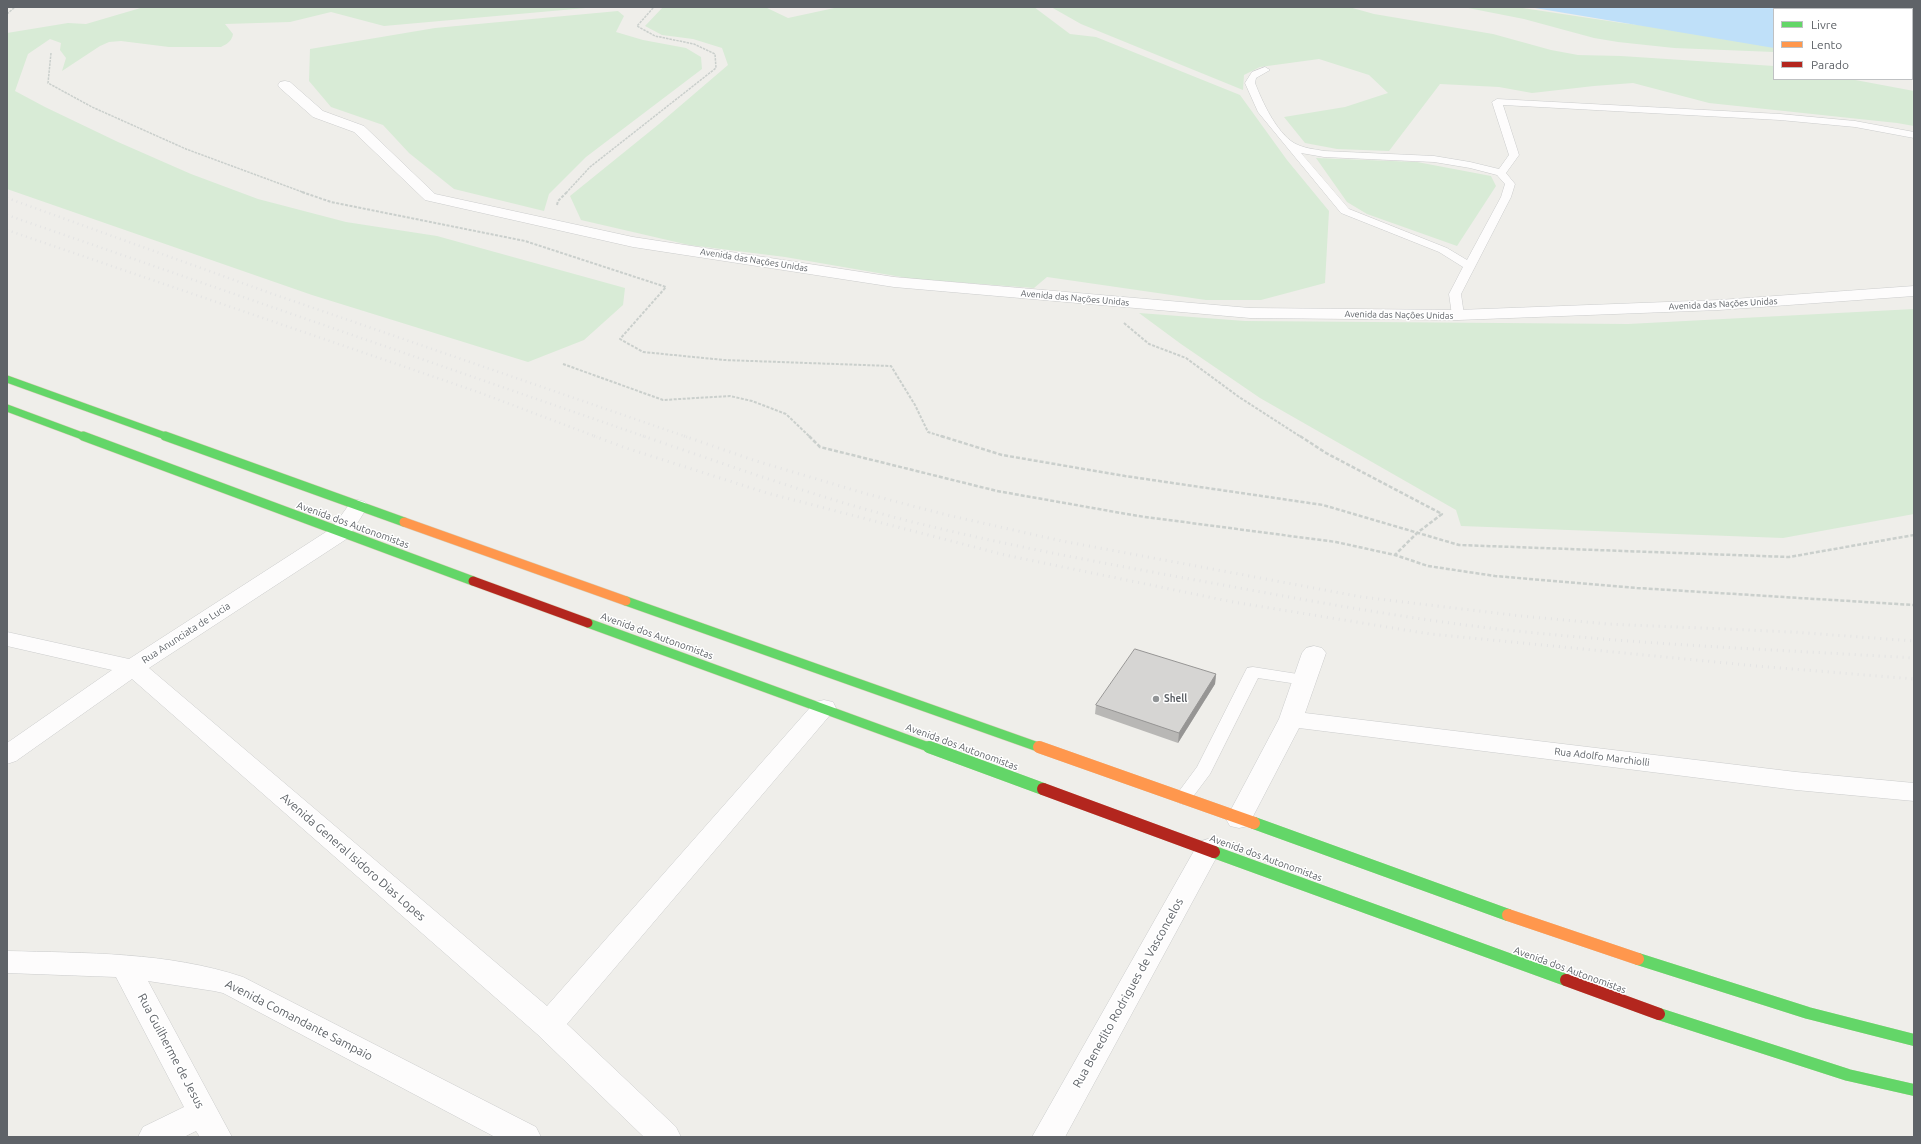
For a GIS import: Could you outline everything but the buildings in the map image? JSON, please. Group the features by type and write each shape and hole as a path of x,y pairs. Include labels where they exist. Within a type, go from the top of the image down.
{"main road":[{"name":"Avenida dos Autonomistas","path":"7,378 358,506 1582,941 1808,1013 1914,1040"},
{"name":"Avenida dos Autonomistas","path":"7,408 340,533 824,708 1672,1019 1848,1075 1914,1090"}],"street":[{"name":"Avenida das Nações Unidas","path":"285,85 318,114 359,129 430,197 633,242 894,282 1250,313 1458,315 1719,306 1914,291"},
{"name":"Rua Anunciata de Lucia","path":"7,755 133,667 340,533 358,506"},
{"name":"Avenida General Isidoro Dias Lopes","path":"7,639 133,667 548,1025 665,1137"},
{"path":"1239,819 1291,719 1314,653"},
{"path":"548,1025 824,708"},
{"name":"Rua Adolfo Marchiolli","path":"1291,719 1796,781 1914,792"},
{"name":"Rua Benedito Rodrigues de Vasconcelos","path":"1048,1137 1208,849"},
{"name":"Avenida Comandante Sampaio","path":"7,962 125,966 190,974 233,985 525,1137"},
{"name":"Rua Guilherme de Jesus","path":"125,966 210,1124"},
{"path":"154,1137 210,1124"}],"lane":[{"path":"1265,70 1254,74 1250,78 1250,83 1261,110 1345,211 1442,250 1469,266"},
{"path":"1501,173 1514,155 1497,102 1780,117 1855,124 1914,135"},
{"path":"1289,144 1305,151 1324,154 1434,159 1470,165 1501,173 1510,184 1506,197 1455,294 1458,315"},
{"path":"1183,798 1204,770 1253,672 1304,680"}],"path":[{"path":"7,14 15,7"},
{"path":"557,225 558,201 590,167 716,68 715,54 694,44 655,36 637,26 654,7"},
{"path":"51,53 48,83 92,107 186,149 331,202 525,241 666,287 620,339 643,352 739,360 891,366 915,405 928,432 1002,455 1125,476 1323,505 1459,545 1789,557 1914,535"},
{"path":"1095,300 1149,344 1186,358 1238,397 1326,453 1442,514 1417,533 1395,555"},
{"path":"563,364 663,400 730,396 752,401 786,414 820,447 997,491 1138,516 1336,542 1395,555 1428,566 1495,576 1637,588 1914,605"}],"green space":[{"path":"144,7 597,7 384,26 331,12 290,22 225,24 233,34 232,39 221,47 169,47 121,41 109,42 100,46 62,71 66,58 60,50 61,43 50,39 28,54 15,91 118,142 191,174 258,199 346,222 437,236 625,288 623,305 584,340 528,362 312,295 7,189 7,33 68,23 86,24"},
{"path":"663,7 765,7 788,18 839,7 1034,7 1070,34 1096,37 1240,95 1287,160 1329,211 1325,283 1261,300 1206,300 1047,277 1034,288 913,279 785,257 689,245 581,220 570,196 659,124 728,65 722,48 693,39 662,35 645,26"},
{"path":"1051,7 1349,7 1374,14 1493,34 1551,50 1578,55 1621,56 1773,66 1773,80 1855,80 1914,91 1914,126 1709,103 1633,83 1532,93 1499,87 1440,84 1389,151 1337,149 1305,143 1284,117 1345,107 1388,93 1369,75 1319,59 1260,67 1244,75 1243,90 1081,24"},
{"path":"1463,7 1516,7 1622,23 1773,40 1773,52 1674,48 1618,42 1594,38 1524,19"},
{"path":"618,11 624,16 616,32 643,40 686,48 701,57 702,69 586,157 549,194 544,211 454,189 409,153 383,125 331,107 309,81 310,49 435,28"},
{"path":"1316,158 1417,162 1491,176 1496,186 1457,246 1367,214 1347,202"},
{"path":"1914,309 1914,514 1783,538 1461,526 1456,510 1260,398 1181,344 1139,313 1245,321 1628,324"}],"water":[{"path":"1529,7 1914,7 1914,63 1913,8 1773,8 1773,48"}],"railway":[{"path":"7,198 270,293 687,437"},
{"path":"7,215 646,437"},
{"path":"7,230 478,392 597,437"},
{"path":"594,436 626,448 767,493 1005,555 1233,602 1430,634 1757,666 1914,679"},
{"path":"643,436 801,490 933,527 1006,544 1331,604 1402,616 1528,632 1638,642 1914,658"},
{"path":"684,436 756,461 867,494 947,515 1062,541 1362,597 1521,616 1608,624 1793,632 1914,641"}],"traffic: fast":[{"path":"7,379 404,522"},
{"path":"7,408 473,581"},
{"path":"626,601 1038,747"},
{"path":"588,623 1043,789"},
{"path":"1254,823 1508,915"},
{"path":"1214,852 1566,980"},
{"path":"1638,959 1808,1013 1914,1040"},
{"path":"1659,1014 1848,1075 1914,1090"}],"traffic: slow":[{"path":"404,522 626,601"},
{"path":"1038,747 1254,823"},
{"path":"1508,915 1638,959"}],"traffic: jam":[{"path":"473,581 588,623"},
{"path":"1043,789 1214,852"},
{"path":"1566,980 1659,1014"}],"place":[{"name":"Shell","path":"1156,699"}]}
